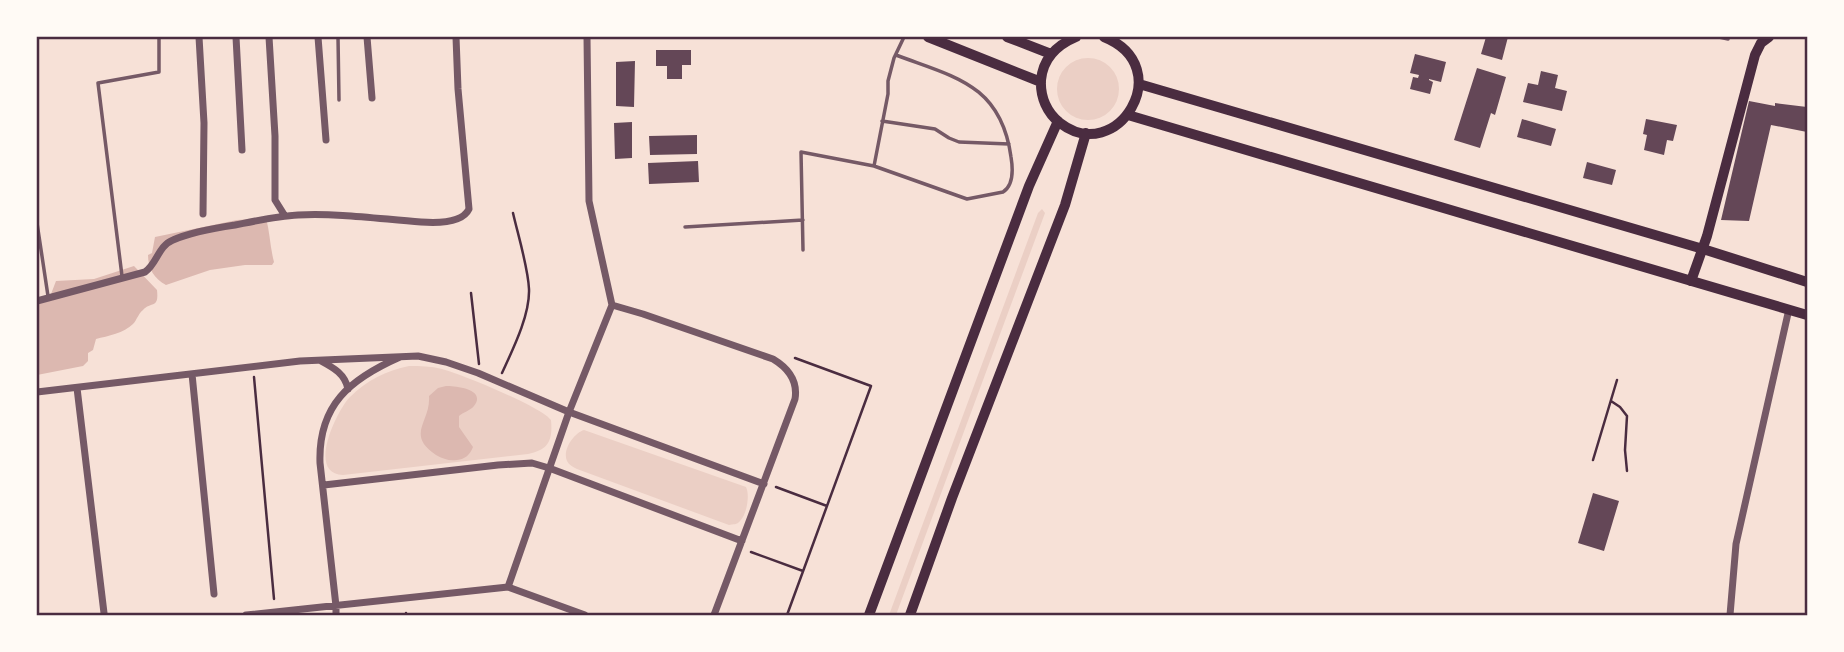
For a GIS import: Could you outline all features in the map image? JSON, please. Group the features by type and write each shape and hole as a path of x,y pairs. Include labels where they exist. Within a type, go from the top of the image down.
{"main road":[{"path":"928,37 1041,82"},
{"path":"1007,37 1051,54"},
{"path":"1076,37 1066,41 1051,54 1044,68 1041,90 1046,106 1058,121 1069,128 1086,133 1113,127 1128,115 1136,100 1139,83 1135,64 1130,55 1115,41 1104,37"},
{"path":"1691,281 1703,249 1755,55 1761,43 1769,37"},
{"path":"1139,83 1807,282"},
{"path":"1128,115 1807,315"},
{"path":"869,615 1029,186 1058,121"},
{"path":"910,615 1065,205 1086,133"}],"street":[{"path":"199,37 204,123 203,214"},
{"path":"236,37 242,150"},
{"path":"269,37 275,136 275,200 285,216"},
{"path":"318,37 326,140"},
{"path":"368,37 372,98"},
{"path":"37,301 145,272 151,268 164,246 172,241 220,227 297,215 424,222 459,219 468,213 469,209 456,37"},
{"path":"508,587 569,412 612,306 588,194 587,37"},
{"path":"612,306 773,359 786,368 795,384 795,399 714,615"},
{"path":"1730,615 1736,544 1789,309"},
{"path":"37,392 318,360 405,355 433,358 764,484"},
{"path":"336,615 320,447 325,421 348,389 384,364 405,355"},
{"path":"318,360 339,372 348,389"},
{"path":"192,374 214,594"},
{"path":"77,387 104,613"},
{"path":"324,485 532,463 742,541"},
{"path":"246,615 508,587 585,615"}],"lane":[{"path":"122,279 98,83 159,72 159,37"},
{"path":"338,37 339,100"},
{"path":"874,166 888,81 895,55 904,37"},
{"path":"1719,37 1728,37"},
{"path":"803,250 801,152 874,166 960,198 972,199 1007,190 1011,181 1012,160 1009,144 990,103 971,85 960,79 895,55"},
{"path":"882,121 935,129 959,142 1009,144"},
{"path":"685,227 803,220"},
{"path":"37,223 48,298"}],"path":[{"path":"502,373 529,300 529,286 513,213"},
{"path":"471,293 479,364"},
{"path":"787,615 871,386 795,358"},
{"path":"253,366 274,599"},
{"path":"1592,460 1616,380"},
{"path":"1610,401 1620,407 1627,416 1625,450 1628,471"},
{"path":"776,487 827,506"},
{"path":"751,552 803,571"}],"shaded area":[{"path":"1082,58 1094,58 1110,67 1117,77 1117,101 1110,111 1094,120 1082,120 1071,115 1062,106 1057,95 1057,83 1062,72 1071,63"},
{"path":"1042,209 1045,213 896,615 889,615 1038,213"},
{"path":"266,218 274,262 272,265 245,265 210,270 166,285 158,280 151,269 148,255 152,253 155,237 237,220"},
{"path":"134,266 157,290 156,302 146,307 125,330 96,339 93,350 88,353 88,361 83,366 37,375 37,298 51,294 56,281 94,279"},
{"path":"409,366 434,367 452,372 533,407 551,420 548,443 540,450 528,454 343,475 332,472 327,464 328,440 344,404 370,381"},
{"path":"446,386 473,392 477,400 471,409 459,416 459,427 473,447 467,456 457,460 436,455 422,441 422,427 429,396 438,388"},
{"path":"584,430 746,487 748,499 742,518 738,523 729,525 570,465 566,457 568,447 573,438"}],"building":[{"path":"1486,37 1508,37 1502,60 1481,54"},
{"path":"656,50 691,50 691,65 682,65 682,79 667,79 667,66 656,66"},
{"path":"1415,54 1446,62 1441,82 1429,79 1433,82 1430,94 1410,89 1413,77 1418,78 1419,75 1410,73"},
{"path":"635,61 634,107 616,106 616,62"},
{"path":"1477,68 1506,77 1495,115 1491,113 1480,148 1454,140"},
{"path":"1541,71 1558,75 1555,88 1567,91 1562,111 1523,102 1528,83 1538,85"},
{"path":"1749,101 1775,106 1775,103 1807,107 1807,132 1771,125 1749,221 1721,220"},
{"path":"1522,119 1556,129 1551,146 1517,137"},
{"path":"1646,119 1677,125 1673,141 1667,140 1664,155 1644,150"},
{"path":"632,122 632,158 615,159 614,123"},
{"path":"697,135 697,154 650,155 649,136"},
{"path":"698,161 699,182 649,184 648,163"},
{"path":"1587,162 1616,170 1612,185 1583,178"},
{"path":"1593,493 1619,501 1604,551 1578,543"}]}
